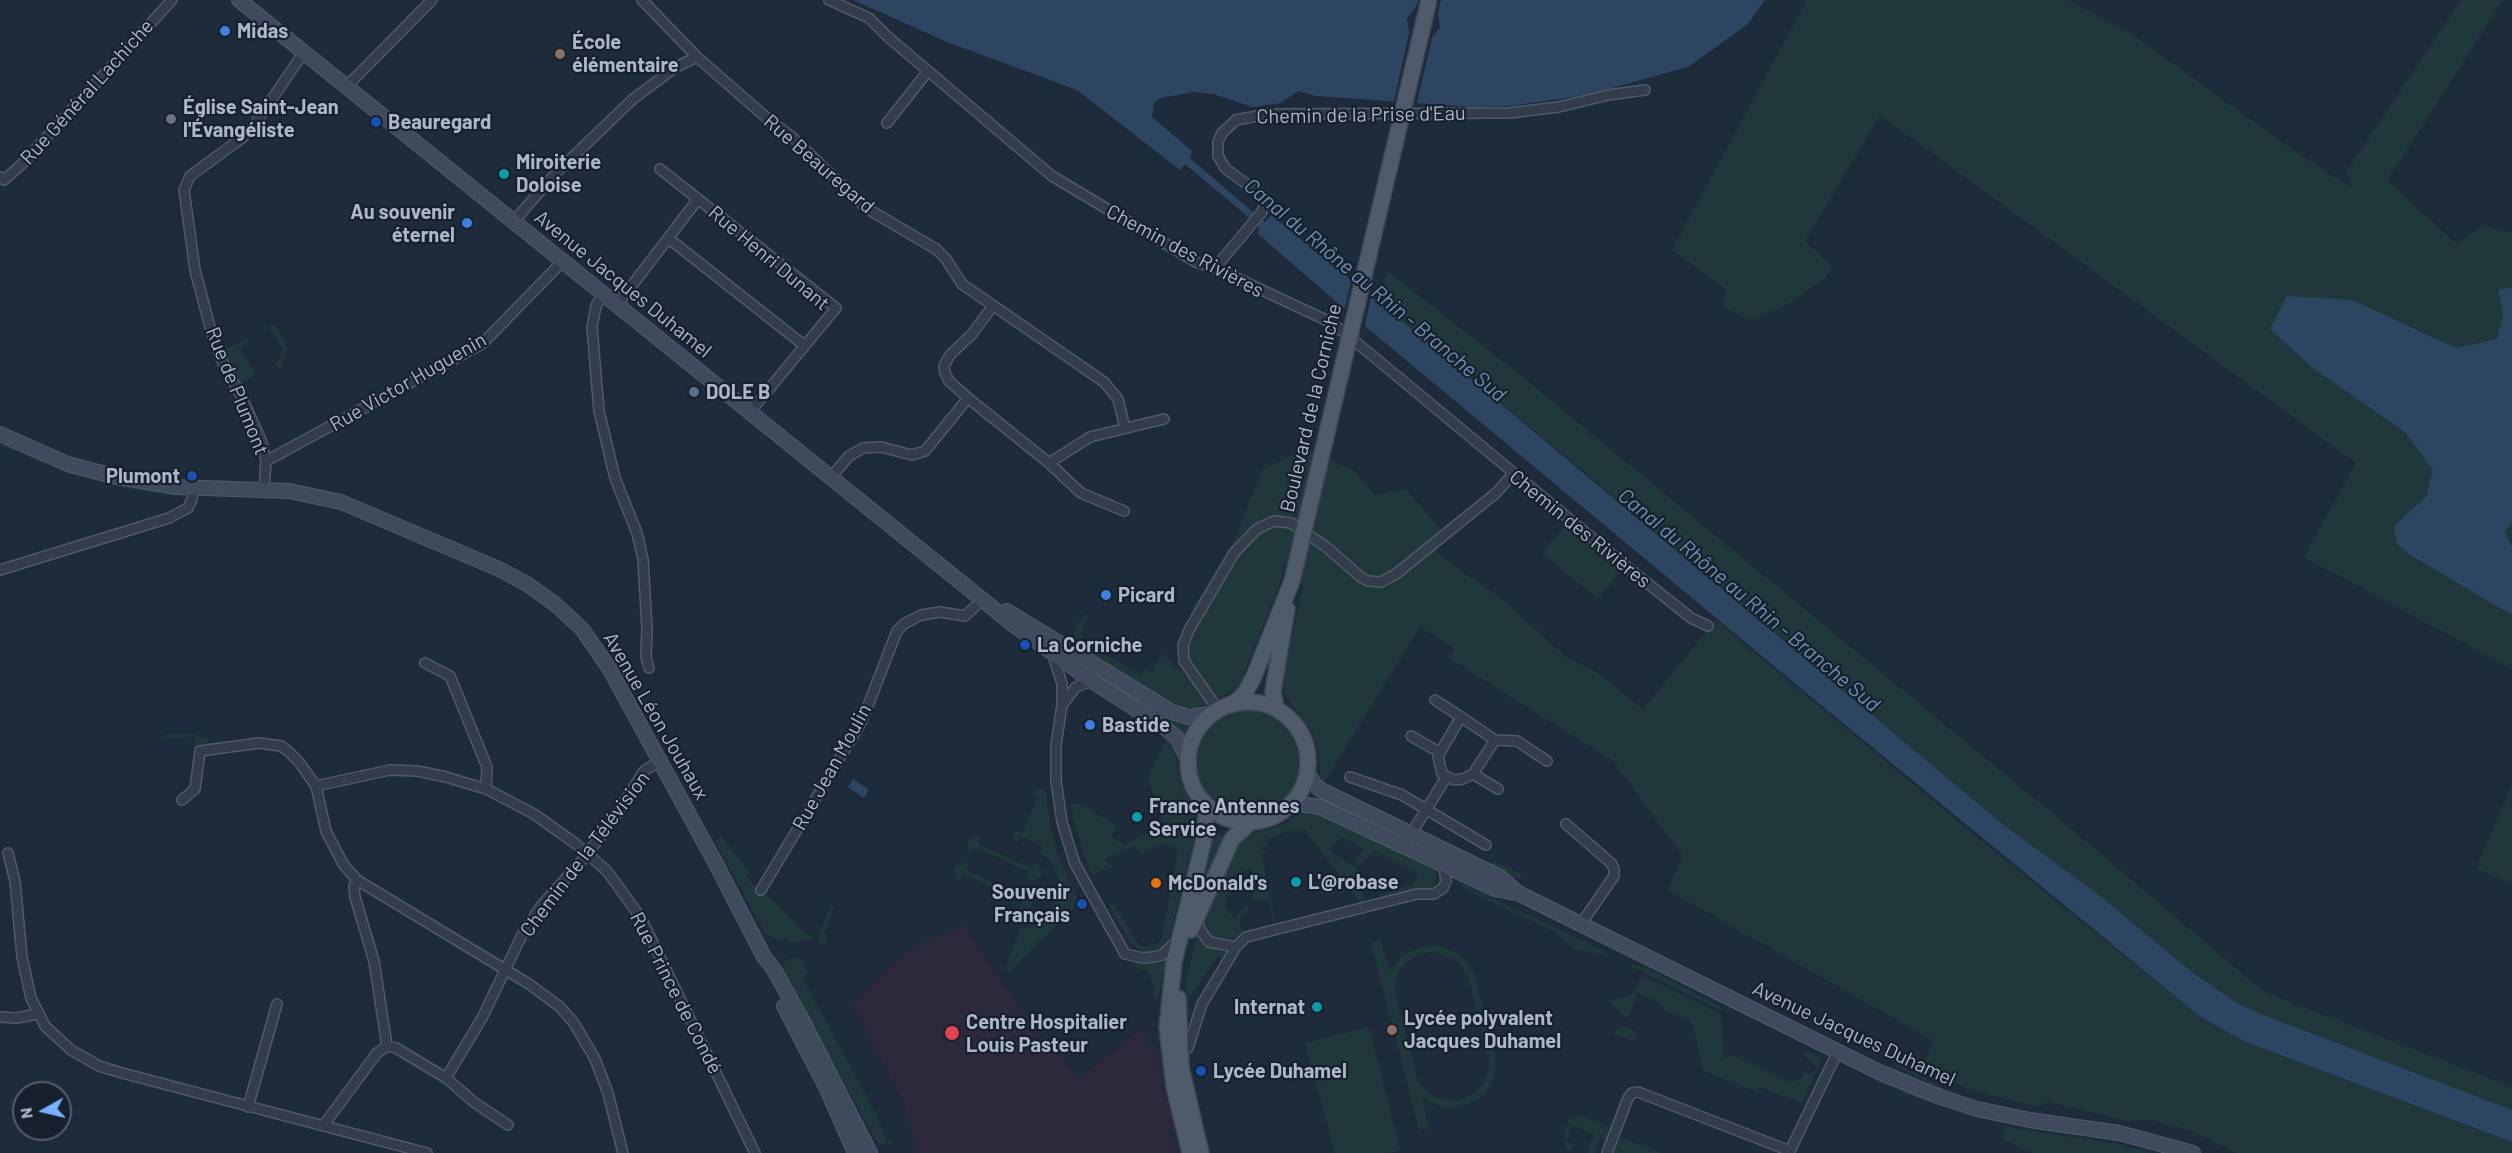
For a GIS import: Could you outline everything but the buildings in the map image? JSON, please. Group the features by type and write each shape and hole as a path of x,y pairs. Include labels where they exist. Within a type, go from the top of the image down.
{"main road":[{"name":"Avenue Jacques Duhamel","path":"239,0 983,598 1056,649 1172,712 1196,717 1222,710"},
{"name":"Boulevard de la Corniche","path":"1276,709 1273,691 1291,585 1429,0"},
{"name":"Avenue Léon Jouhaux","path":"0,434 68,464 149,483 194,488 264,489 306,493 349,505 488,564 527,584 565,612 590,640 609,668 764,957 773,968 797,1011 870,1153"},
{"name":"Boulevard de la Corniche","path":"1222,710 1245,693 1291,585"},
{"name":"Avenue Jacques Duhamel","path":"1056,649 1092,681 1169,731 1181,744 1189,763"},
{"path":"1257,703 1276,709 1293,723 1302,735 1308,757 1307,772 1301,790 1289,806 1274,816 1251,822 1227,818 1214,811 1203,801 1194,786 1189,763 1192,744 1197,732 1222,710 1257,703"},
{"name":"Avenue Jacques Duhamel","path":"1307,772 1321,790 1407,840 1438,861 1495,889 1518,893"},
{"path":"1190,1153 1174,1087 1167,1027 1170,984 1203,846 1206,813 1203,801"},
{"name":"Avenue Jacques Duhamel","path":"1289,806 1308,804 1320,807 1500,878 1518,893 1879,1072 1958,1104 2030,1120 2119,1133 2193,1153"},
{"path":"1201,1153 1182,1074 1179,1051 1179,991 1188,941 1196,917 1232,839 1251,822"},
{"path":"764,957 774,987 826,1087 855,1153"}],"street":[{"name":"Rue Général Lachiche","path":"0,177 4,180 21,165 172,0"},
{"path":"346,87 432,0"},
{"name":"Rue Beauregard","path":"642,0 697,57 769,120 791,136 866,208 942,253 962,284 992,307 1104,382 1118,399 1125,428"},
{"name":"Chemin des Rivières","path":"829,0 869,18 888,37 1052,176 1196,262 1215,268 1328,321 1345,333 1513,474 1683,611 1708,626"},
{"name":"Rue de Plumont","path":"264,489 266,461 255,425 216,347 195,270 184,187 196,172 242,138 253,127 304,52"},
{"path":"514,221 556,173 633,99 676,67 697,57"},
{"path":"887,123 928,71"},
{"name":"Chemin de la Prise d'Eau","path":"1215,268 1253,224 1266,203 1263,195 1234,176 1218,156 1218,142 1222,133 1228,125 1243,117 1311,113 1509,113 1559,107 1608,95 1645,90"},
{"name":"Rue Henri Dunant","path":"660,169 836,308 750,412"},
{"name":"Rue Henri Dunant","path":"617,305 698,200"},
{"path":"668,238 805,346"},
{"name":"Rue Victor Huguenin","path":"266,461 482,344 563,261"},
{"path":"603,294 596,306 592,327 599,411 615,478 637,533 643,559 647,629 646,657 649,669"},
{"path":"992,307 944,366 949,381 1049,463 1081,493 1124,511"},
{"path":"831,477 849,456 863,448 881,447 912,455 925,451 968,398"},
{"path":"1049,463 1090,438 1164,419"},
{"path":"1222,710 1184,661 1183,645 1189,630 1234,553 1257,529 1274,521 1291,524 1325,546 1362,578 1381,582 1396,574 1496,493 1513,474"},
{"path":"0,570 169,518 188,508 194,488"},
{"name":"Rue Jean Moulin","path":"761,890 862,721 897,631 921,615 940,612 965,616 983,598"},
{"path":"1056,649 1061,678 1062,705 1055,763 1059,809 1065,834 1084,882 1125,954 1143,958 1153,957 1168,950 1180,939"},
{"path":"425,663 450,676 487,767 486,789"},
{"path":"1062,705 1076,687 1092,681"},
{"path":"1435,700 1495,740 1517,741 1547,761"},
{"path":"1446,778 1439,765 1439,752 1461,717"},
{"path":"1411,736 1439,752"},
{"path":"1446,778 1459,780 1473,774 1495,740"},
{"path":"182,800 195,789 200,751 249,743 273,744 288,751 316,786 326,831 343,864 357,880 537,989 560,1007 586,1041 608,1093 623,1153"},
{"name":"Chemin de la Télévision","path":"446,1078 476,1029 522,935 541,906 587,854 613,820 644,771 660,761"},
{"name":"Rue Prince de Condé","path":"316,786 390,770 446,777 486,789 534,814 587,854 607,872 641,918 755,1153"},
{"path":"1473,774 1498,789"},
{"path":"1350,777 1402,795 1486,845"},
{"path":"1407,840 1446,778"},
{"path":"1566,824 1611,863 1614,869 1614,876 1581,924"},
{"path":"8,854 15,881 26,978 37,1014 45,1026 62,1042 99,1066 427,1153"},
{"path":"1179,1051 1188,1048 1202,1004 1236,947 1246,937 1417,894 1434,894 1443,888 1446,881 1444,869 1438,861"},
{"path":"357,880 354,886 355,897 374,962 387,1046"},
{"path":"1196,917 1200,930 1209,942 1236,947"},
{"path":"248,1107 277,1004"},
{"path":"0,1017 17,1018 37,1014"},
{"path":"323,1126 377,1053 387,1046 396,1048 446,1078 475,1103 508,1125"},
{"path":"1607,1153 1628,1098 1632,1093 1638,1092 1789,1152 1838,1051"}],"shaded area":[{"name":"Centre Hospitalier Louis Pasteur","path":"964,925 1042,1039 1052,1041 1078,1079 1143,1027 1147,1044 1154,1046 1175,1131 1168,1131 1175,1153 918,1153 907,1111 852,1004 905,951"}],"green space":[{"path":"1807,0 2067,0 2132,34 2293,150 2353,189 2346,172 2461,0 2503,0 2387,181 2457,244 2484,225 2512,233 2512,669 2304,557 2356,463 1880,115 1805,241 1832,266 1825,278 1791,302 1751,320 1722,306 1727,290 1672,250"},
{"path":"1387,271 1518,373 2069,827 2264,992 2512,1087 2512,1110 2261,1014 2237,1003 2192,972 2099,895 2001,823 1380,303"},
{"path":"271,325 275,325 287,346 281,370 274,363 283,358 280,353 284,350 270,329"},
{"path":"248,339 249,342 240,349 256,375 243,383 246,389 244,393 231,373 224,350"},
{"path":"0,443 74,473 129,487 176,493 176,496 128,489 73,475 0,445"},
{"path":"1307,447 1341,466 1352,469 1376,495 1406,489 1442,530 1428,541 1439,555 1499,597 1565,656 1593,670 1643,709 1716,620 1967,829 2198,1015 2243,1041 2512,1142 2512,1153 2236,1153 2191,1131 2152,1120 2127,1121 2048,1102 2040,1107 1975,1092 1921,1068 1934,1041 1668,890 1683,856 1613,761 1449,658 1455,649 1420,627 1323,784 1320,777 1319,752 1314,736 1284,693 1284,678 1303,584 1285,563 1278,589 1238,688 1217,699 1191,666 1187,656 1189,637 1198,622 1192,608 1234,540 1263,469"},
{"path":"1566,524 1622,570 1598,599 1542,553"},
{"path":"1085,614 1088,614 1081,634 1084,643 1141,675 1145,668 1152,672 1162,654 1191,679 1209,703 1198,708 1183,708 1154,695 1073,644 1075,629"},
{"path":"1110,678 1158,707 1153,716 1105,686"},
{"path":"1161,709 1195,722 1185,741 1156,718"},
{"path":"1248,709 1269,713 1286,725 1298,742 1302,763 1298,784 1286,801 1269,813 1248,817 1227,813 1210,801 1198,784 1194,763 1198,742 1210,725 1227,713"},
{"path":"170,734 195,734 207,739 209,743 195,745 195,736 160,739 159,737"},
{"path":"1167,738 1175,750 1180,782 1192,805 1197,826 1169,940 1158,950 1143,952 1131,944 1109,905 1115,904 1140,945 1147,947 1158,943 1162,937 1177,855 1176,848 1164,842 1142,853 1133,846 1104,860 1113,867 1091,874 1070,804 1082,804 1117,826 1111,836 1125,845 1159,826 1162,821 1148,777"},
{"path":"2512,785 2512,884 2476,868"},
{"path":"1037,789 1043,789 1046,792 1050,826 1059,859 1080,903 1007,974 1006,967 1020,929 1038,925 1035,918 1037,917 1042,923 1049,916 1060,880 1051,861 1040,853 1043,846 1021,836 1017,843 1012,837 1015,830 1022,833 1038,797 1031,794"},
{"path":"1320,794 1401,836 1317,801"},
{"path":"1300,813 1320,815 1434,870 1437,880 1432,888 1382,900 1379,894 1413,885 1418,873 1375,851 1359,865 1354,860 1364,849 1346,838 1340,838 1330,850 1357,869 1365,904 1362,905 1304,829 1301,835 1298,828 1267,839 1268,846 1261,846 1260,850 1267,851 1262,856 1276,925 1249,932 1249,922 1251,930 1274,924 1269,899 1256,902 1252,898 1256,883 1251,878 1252,867 1242,872 1233,881 1225,908 1234,918 1247,906 1249,912 1240,915 1242,934 1223,941 1211,938 1206,932 1203,918 1238,842 1246,835 1283,825"},
{"path":"1210,829 1228,838 1194,914"},
{"path":"721,836 750,873 746,877 763,895 766,893 806,935 813,936 810,940 789,943 788,940 774,939 764,932 715,841"},
{"path":"979,836 978,844 1032,868 1035,862 1040,865 1042,871 1040,878 1029,881 1027,880 1030,872 976,848 971,853 967,848 967,842 972,837"},
{"path":"1493,861 1522,874 1519,879 1490,865"},
{"path":"962,863 968,864 966,870 1024,897 1027,891 1030,892 1033,897 1032,905 1027,909 1020,909 1022,902 963,874 960,881 954,870"},
{"path":"1457,881 1611,955 1576,950 1556,933 1468,891"},
{"path":"831,906 834,908 824,934 826,934 827,944 821,944 819,935"},
{"path":"1198,937 1207,947 1223,951 1226,955 1225,960 1218,955 1186,1004 1192,1009 1184,1023 1186,982"},
{"path":"1380,940 1390,971 1401,956 1419,947 1441,946 1461,955 1474,973 1495,1054 1495,1075 1486,1093 1478,1100 1459,1107 1443,1107 1422,1099 1429,1128 1419,1130 1371,942","holes":["1440,953 1457,961 1468,976 1488,1056 1489,1065 1485,1081 1475,1093 1460,1100 1436,1098 1419,1084 1395,994 1397,975 1405,964 1420,954"]},
{"path":"791,958 799,958 802,961 808,973 802,977 878,1118 886,1141 893,1139 893,1148 886,1142 879,1146 783,971 783,962"},
{"path":"1166,958 1159,998 1155,999 1153,995 1155,989 1147,971 1138,969 1135,962 1155,962"},
{"path":"1623,963 1648,968 1724,1009 1720,1010"},
{"path":"1642,976 1721,1014 1724,1059 1733,1055 1790,1083 1802,1078 1805,1071 1812,1075 1817,1066 1802,1054 1808,1052 1819,1057 1821,1062 1801,1103 1759,1087 1757,1092 1703,1071 1694,1027 1689,1020 1665,1010 1652,998 1638,993 1627,1019 1609,1001 1628,996 1635,990"},
{"path":"1621,1026 1638,1032 1634,1041 1613,1034"},
{"path":"1369,1027 1400,1150 1389,1153 1335,1153 1305,1043"},
{"path":"1894,1062 1945,1089 1970,1099 1944,1091 1895,1065"},
{"path":"1876,1079 1936,1102 2109,1137 2175,1153 2166,1153 2108,1139 2037,1130 1994,1121 1912,1096 1875,1081"},
{"path":"1970,1099 2009,1108 2009,1111"},
{"path":"1579,1114 1608,1127 1607,1139 1600,1137 1594,1153 1587,1153 1594,1134 1572,1125 1566,1141 1573,1144 1570,1152 1565,1147 1564,1136 1568,1120"},
{"path":"2006,1127 2119,1144 2153,1153 2033,1153 2001,1138"},
{"path":"1620,1137 1662,1153 1614,1153"}],"water":[{"path":"853,0 1765,0 1748,24 1688,67 1586,95 1511,106 1473,107 1316,96 1298,91 1281,103 1253,107 1213,94 1194,92 1161,98 1154,103 1152,117 1192,151 1190,158 1255,214 1265,222 1271,215 1409,327 2001,823 2099,895 2192,972 2237,1003 2261,1014 2512,1110 2512,1142 2243,1041 2198,1015 1348,312 1258,234 1259,226 1185,164 1180,170 1077,90 947,42"},
{"path":"2512,288 2512,522 2505,532 2512,547 2512,615 2412,556 2397,544 2394,526 2426,497 2433,470 2405,432 2313,368 2270,329 2287,296 2352,300 2456,348 2497,339 2503,315 2498,289"},
{"path":"853,779 869,790 864,798 848,787"}],"pier":[{"path":"1418,0 1441,0 1438,13 1440,27 1432,38 1416,106 1393,105 1409,33 1407,18 1416,7"},
{"path":"1352,277 1372,293 1364,329 1344,312"}],"place":[{"name":"Midas","path":"225,31"},
{"name":"École élémentaire","path":"560,54"},
{"name":"Église Saint-Jean l'Évangéliste","path":"171,119"},
{"name":"Beauregard","path":"376,122"},
{"name":"Miroiterie Doloise","path":"504,174"},
{"name":"Au souvenir éternel","path":"467,223"},
{"name":"DOLE B","path":"694,392"},
{"name":"Plumont","path":"192,476"},
{"name":"Picard","path":"1106,595"},
{"name":"La Corniche","path":"1025,645"},
{"name":"Bastide","path":"1090,725"},
{"name":"France Antennes Service","path":"1137,817"},
{"name":"L'@robase","path":"1296,882"},
{"name":"McDonald's","path":"1156,883"},
{"name":"Souvenir Français","path":"1082,904"},
{"name":"Internat","path":"1317,1007"},
{"name":"Lycée polyvalent Jacques Duhamel","path":"1392,1030"},
{"name":"Centre Hospitalier Louis Pasteur","path":"952,1033"},
{"name":"Lycée Duhamel","path":"1201,1071"}],"water label":[{"name":"Canal du Rhône au Rhin - Branche Sud","path":"1375,290"},
{"name":"Canal du Rhône au Rhin - Branche Sud","path":"1749,600"}]}
